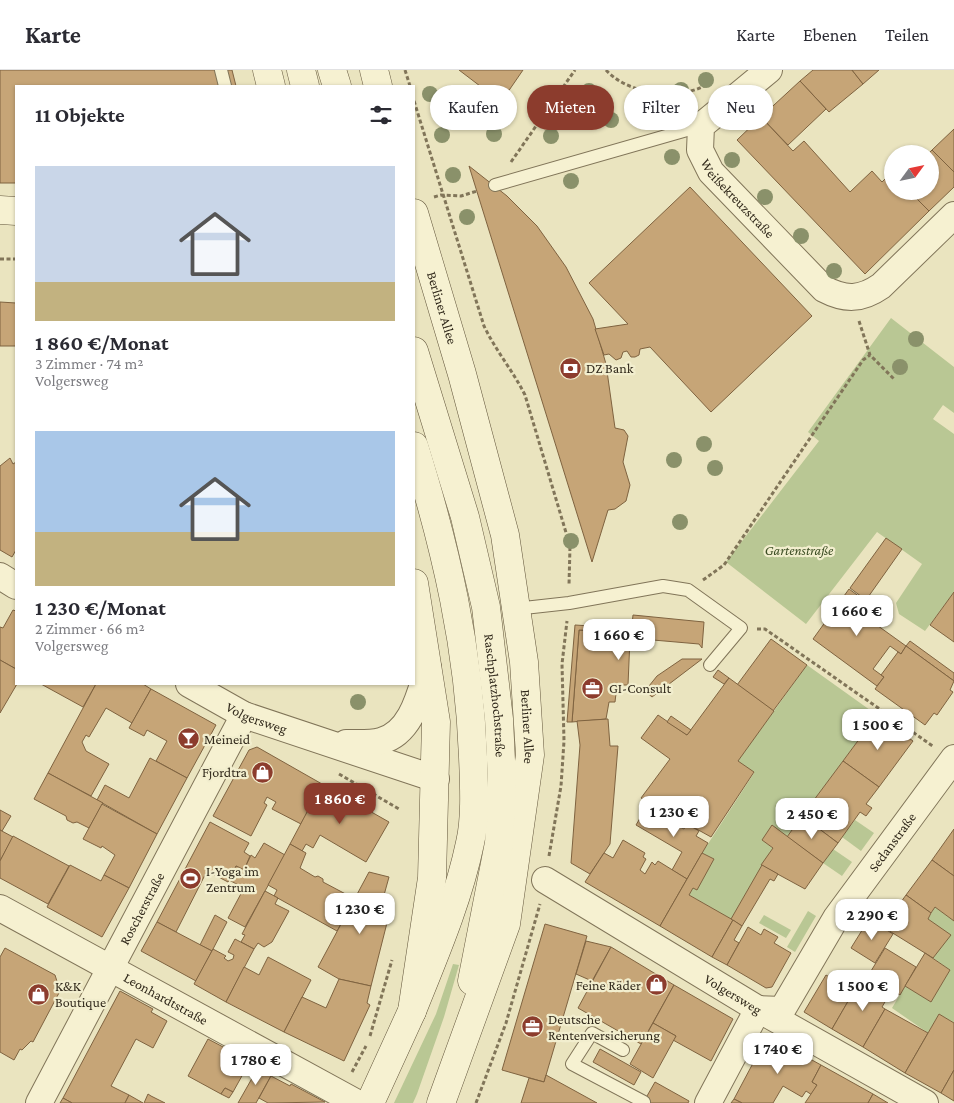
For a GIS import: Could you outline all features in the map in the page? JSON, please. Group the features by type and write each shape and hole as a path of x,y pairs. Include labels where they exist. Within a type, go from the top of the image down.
{"main road":[{"path":"267,70 271,85"},
{"path":"302,70 305,85"},
{"path":"332,70 337,85"},
{"path":"374,70 378,85"},
{"path":"0,210 15,211"},
{"name":"Berliner Allee","path":"415,216 462,374 505,535 524,662 530,755 506,924 441,1103"},
{"name":"Berliner Allee","path":"415,267 462,374"},
{"name":"Raschplatzhochstraße","path":"415,354 465,517 486,606 499,719 502,781 499,843 460,1047"},
{"name":"Raschplatzhochstraße","path":"412,1011 448,920 471,842 474,771 465,656 458,612 437,523 415,449"},
{"path":"370,1103 412,1011 432,878 436,722 415,590"}],"street":[{"path":"700,126 769,70"},
{"name":"Weißekreuzstraße","path":"700,126 700,150 711,172 824,289 840,297"},
{"path":"840,297 858,297 869,294 881,286 954,215"},
{"path":"0,576 15,585"},
{"name":"Volgersweg","path":"328,743 372,743 384,741 394,734 416,708 428,668"},
{"name":"Volgersweg","path":"191,685 244,715 436,779"},
{"name":"Roscherstraße","path":"39,1103 244,715"},
{"name":"Sedanstraße","path":"758,1009 782,1010 836,918 953,759"},
{"name":"Volgersweg","path":"544,880 758,1009 925,1103"},
{"name":"Leonhardtstraße","path":"0,908 349,1098"},
{"path":"708,1103 758,1009"}],"lane":[{"path":"221,70 225,85"},
{"path":"495,185 700,126"},
{"path":"515,609 569,603 663,586 688,590 741,628 710,665"},
{"path":"623,1050 592,1033 572,1064 644,1102"}],"path":[{"path":"405,70 410,85"},
{"path":"495,185 575,70"},
{"path":"606,70 634,88 663,94 693,91 720,78"},
{"path":"441,195 461,196 477,191"},
{"path":"0,259 15,259"},
{"path":"840,297 857,316 870,355 894,379"},
{"path":"688,590 724,565 864,360 870,355"},
{"path":"741,628 765,629 953,759"},
{"path":"349,1098 369,1039 392,958"}],"green space":[{"name":"Gartenstraße","path":"891,318 954,367 954,413 943,405 933,419 954,434 954,592 925,631 899,614 896,603 922,564 877,532 806,624 726,562 819,441 808,432"},
{"path":"807,665 877,715 787,837 772,826 762,840 773,848 731,919 689,895 693,888 697,889 714,859 702,853 754,773 738,761"},
{"path":"855,820 874,833 861,851 842,837"},
{"path":"833,849 852,862 842,876 823,863"},
{"path":"935,907 954,921 954,1023 939,1014 928,1033 892,1008 905,986 931,1002 950,970 933,958 950,935 928,919"},
{"path":"808,911 816,916 795,952 787,947"},
{"path":"764,915 791,930 786,938 759,923"},
{"path":"453,964 459,965 444,1017 417,1094 413,1103 394,1103 436,1014"}],"building":[{"path":"0,70 232,70 236,85 15,85 15,183 0,183"},
{"path":"459,70 523,70 513,85 479,85"},
{"path":"813,70 852,70 863,84 829,112 800,81"},
{"path":"852,70 879,70 863,84"},
{"path":"800,81 826,109 788,145 773,129 773,106"},
{"path":"954,129 954,172 939,157 939,145 937,145"},
{"path":"747,130 773,130 793,151 804,141 850,192 872,171 882,182 884,180 884,200 918,200 929,211 865,274 737,140"},
{"path":"939,157 954,172 954,187 929,211 918,200 939,200"},
{"name":"DZ Bank","path":"469,166 507,196 537,226 566,267 593,319 606,364 615,428 624,430 628,436 623,462 630,485 626,501 615,509 608,510 592,562"},
{"path":"690,187 812,316 711,412 650,347 640,349 639,355 635,357 631,357 627,351 623,352 621,358 616,360 609,354 604,355 595,329 628,324 589,283"},
{"path":"0,302 15,303 15,346 0,346"},
{"path":"10,458 13,464 15,463 15,552 12,557 0,550 0,466"},
{"path":"886,538 902,549 866,600 850,588"},
{"path":"849,589 875,608 867,618 906,646 901,654 890,646 873,669 884,677 877,686 813,639"},
{"path":"954,592 954,642 930,625"},
{"path":"13,610 15,611 15,668 0,660 0,627 3,628"},
{"path":"633,615 704,622 702,648 699,644 630,638 628,685 617,685 615,702 609,702 606,719 572,722 579,630 631,634"},
{"path":"575,625 607,627 606,631 579,630 572,722 567,722"},
{"path":"771,639 807,665 773,711 737,685"},
{"path":"910,641 954,673 954,681 906,646"},
{"path":"906,646 954,681 950,690 953,692 937,715 934,713 925,725 875,689 884,677 881,675 898,652 901,654"},
{"path":"682,659 702,659 652,697 645,691 657,676"},
{"path":"0,660 15,668 16,685 0,713"},
{"path":"718,670 729,678 724,684 713,677"},
{"path":"729,678 774,711 738,761 754,772 711,837 641,798 670,759 641,738 658,715 687,735"},
{"path":"43,685 95,685 83,707"},
{"path":"95,685 145,685 151,689 132,723 106,708 89,737 86,735 82,742 86,751 109,764 91,796 48,773"},
{"path":"151,689 216,725 187,778 156,761 167,741 147,730 144,736 129,728"},
{"path":"877,715 913,741 879,787 843,761"},
{"path":"671,716 691,730 687,735 667,722"},
{"path":"608,719 610,746 618,746 610,844 590,874 571,863 580,745 577,721"},
{"path":"257,747 322,784 301,824 272,809 276,802 267,797 264,803 267,805 251,836 213,816 249,750"},
{"path":"150,758 187,778 157,834 97,800 105,785 129,798"},
{"path":"843,761 879,787 866,804 872,808 866,816 860,812 838,843 802,816"},
{"path":"48,773 103,803 89,828 77,822 73,823 67,820 66,816 34,799"},
{"path":"322,784 389,822 366,862 320,835 313,848 306,844 302,851 290,844"},
{"path":"649,803 677,818 674,824 684,829 687,824 699,831 696,836 708,843 687,879 672,870 682,852 636,825"},
{"path":"102,804 157,834 129,888 104,875 115,855 102,846 101,848 83,839"},
{"path":"0,810 11,816 2,831 0,830"},
{"path":"802,816 838,843 823,863 787,837"},
{"path":"210,822 249,843 244,852 250,856 244,870 236,866 228,882 207,871 176,932 157,922"},
{"path":"772,825 823,863 805,889 761,865 773,848 762,840"},
{"path":"954,829 954,876 932,860"},
{"path":"0,830 13,837 0,861"},
{"path":"13,836 69,866 48,904 0,878 0,861"},
{"path":"623,840 645,853 643,857 646,859 640,870 645,874 652,862 655,865 658,861 687,879 660,926 585,882 604,853 613,858"},
{"path":"264,843 285,855 245,927 228,918 244,888 229,880 236,866 244,870 251,855 255,858"},
{"path":"290,844 306,853 300,868 315,877 318,876 323,879 323,882 355,899 337,931 274,896 277,890 268,885"},
{"path":"702,853 714,859 697,890 693,888 689,895 733,920 712,957 660,926"},
{"path":"932,860 954,876 954,921 935,907 931,913 906,895"},
{"path":"70,865 101,881 104,875 129,888 102,937 47,907"},
{"path":"762,865 778,874 774,881 770,879 742,926 731,919"},
{"path":"369,872 389,877 381,906 390,911 371,986 339,979 318,967"},
{"path":"265,891 278,898 275,904 289,911 272,942 264,947 258,943 254,949 241,942 245,935 242,934"},
{"path":"906,895 931,913 928,919 951,935 933,958 883,927"},
{"path":"215,915 227,922 212,951 200,945"},
{"path":"869,919 893,934 875,963 851,948"},
{"path":"733,920 742,926 734,940 739,943 727,965 712,957"},
{"path":"157,922 212,951 196,981 141,951"},
{"path":"545,924 587,936 544,1082 502,1070"},
{"path":"748,927 761,935 764,929 778,937 774,943 791,953 772,987 766,988 727,965"},
{"path":"235,939 254,949 226,1002 194,984 213,949 226,956 224,958 228,961 233,959 234,955 228,952"},
{"path":"586,941 611,947 592,981 576,974"},
{"path":"611,947 674,985 641,1044 578,1008"},
{"path":"5,948 55,975 60,991 33,1042 31,1041 22,1050 20,1049 14,1060 0,1052 0,957"},
{"path":"885,948 916,967 900,995 868,976"},
{"path":"925,953 950,970 931,1002 905,986"},
{"path":"268,957 311,980 284,1032 226,1002 244,967 259,975"},
{"path":"826,975 854,991 832,1029 804,1012"},
{"path":"868,976 892,990 882,1007 885,1009 863,1047 832,1029 854,991 857,993"},
{"path":"339,979 371,986 367,1003 370,1005 344,1061 284,1032 302,997 326,1008"},
{"path":"674,985 733,1019 711,1061 673,1040 676,1036 653,1023"},
{"path":"120,991 153,1009 151,1012 167,1021 153,1048 136,1039 111,1086 129,1095 125,1103 72,1103 63,1098"},
{"path":"885,1009 928,1033 905,1073 863,1047"},
{"path":"939,1014 954,1023 954,1070 941,1093 905,1073"},
{"path":"653,1023 676,1036 653,1078 630,1064"},
{"path":"208,1039 242,1057 240,1060 248,1065 233,1092 225,1088 221,1094 188,1076"},
{"path":"783,1044 821,1065 812,1082 817,1085 812,1095 806,1091 802,1097 783,1086 773,1103 742,1103 734,1099 760,1050"},
{"path":"600,1049 641,1072 634,1085 593,1062"},
{"path":"821,1065 873,1094 868,1103 805,1103 817,1085 812,1082"},
{"path":"259,1066 272,1074 256,1103 238,1103"},
{"path":"954,1070 954,1101 941,1093"},
{"path":"546,1075 597,1103 521,1103 529,1078 544,1082"},
{"path":"271,1076 325,1102 268,1103 259,1098"},
{"path":"655,1082 689,1101 688,1103 643,1103"},
{"path":"225,1088 233,1092 229,1098 221,1094"},
{"path":"148,1094 151,1096 165,1103 144,1103"},
{"path":"873,1094 888,1103 868,1103"},
{"path":"129,1095 143,1103 125,1103"},
{"path":"63,1098 72,1103 60,1103"},
{"path":"734,1099 742,1103 731,1103"}],"place":[{"name":"DZ Bank","path":"570,368"},
{"name":"GI-Consult","path":"593,688"},
{"name":"Meineid","path":"188,739"},
{"name":"Fjordtra","path":"263,772"},
{"name":"I-Yoga im Zentrum","path":"190,879"},
{"name":"Feine Räder","path":"657,985"},
{"name":"K&K Boutique","path":"39,994"},
{"name":"Deutsche Rentenversicherung","path":"532,1027"}]}
